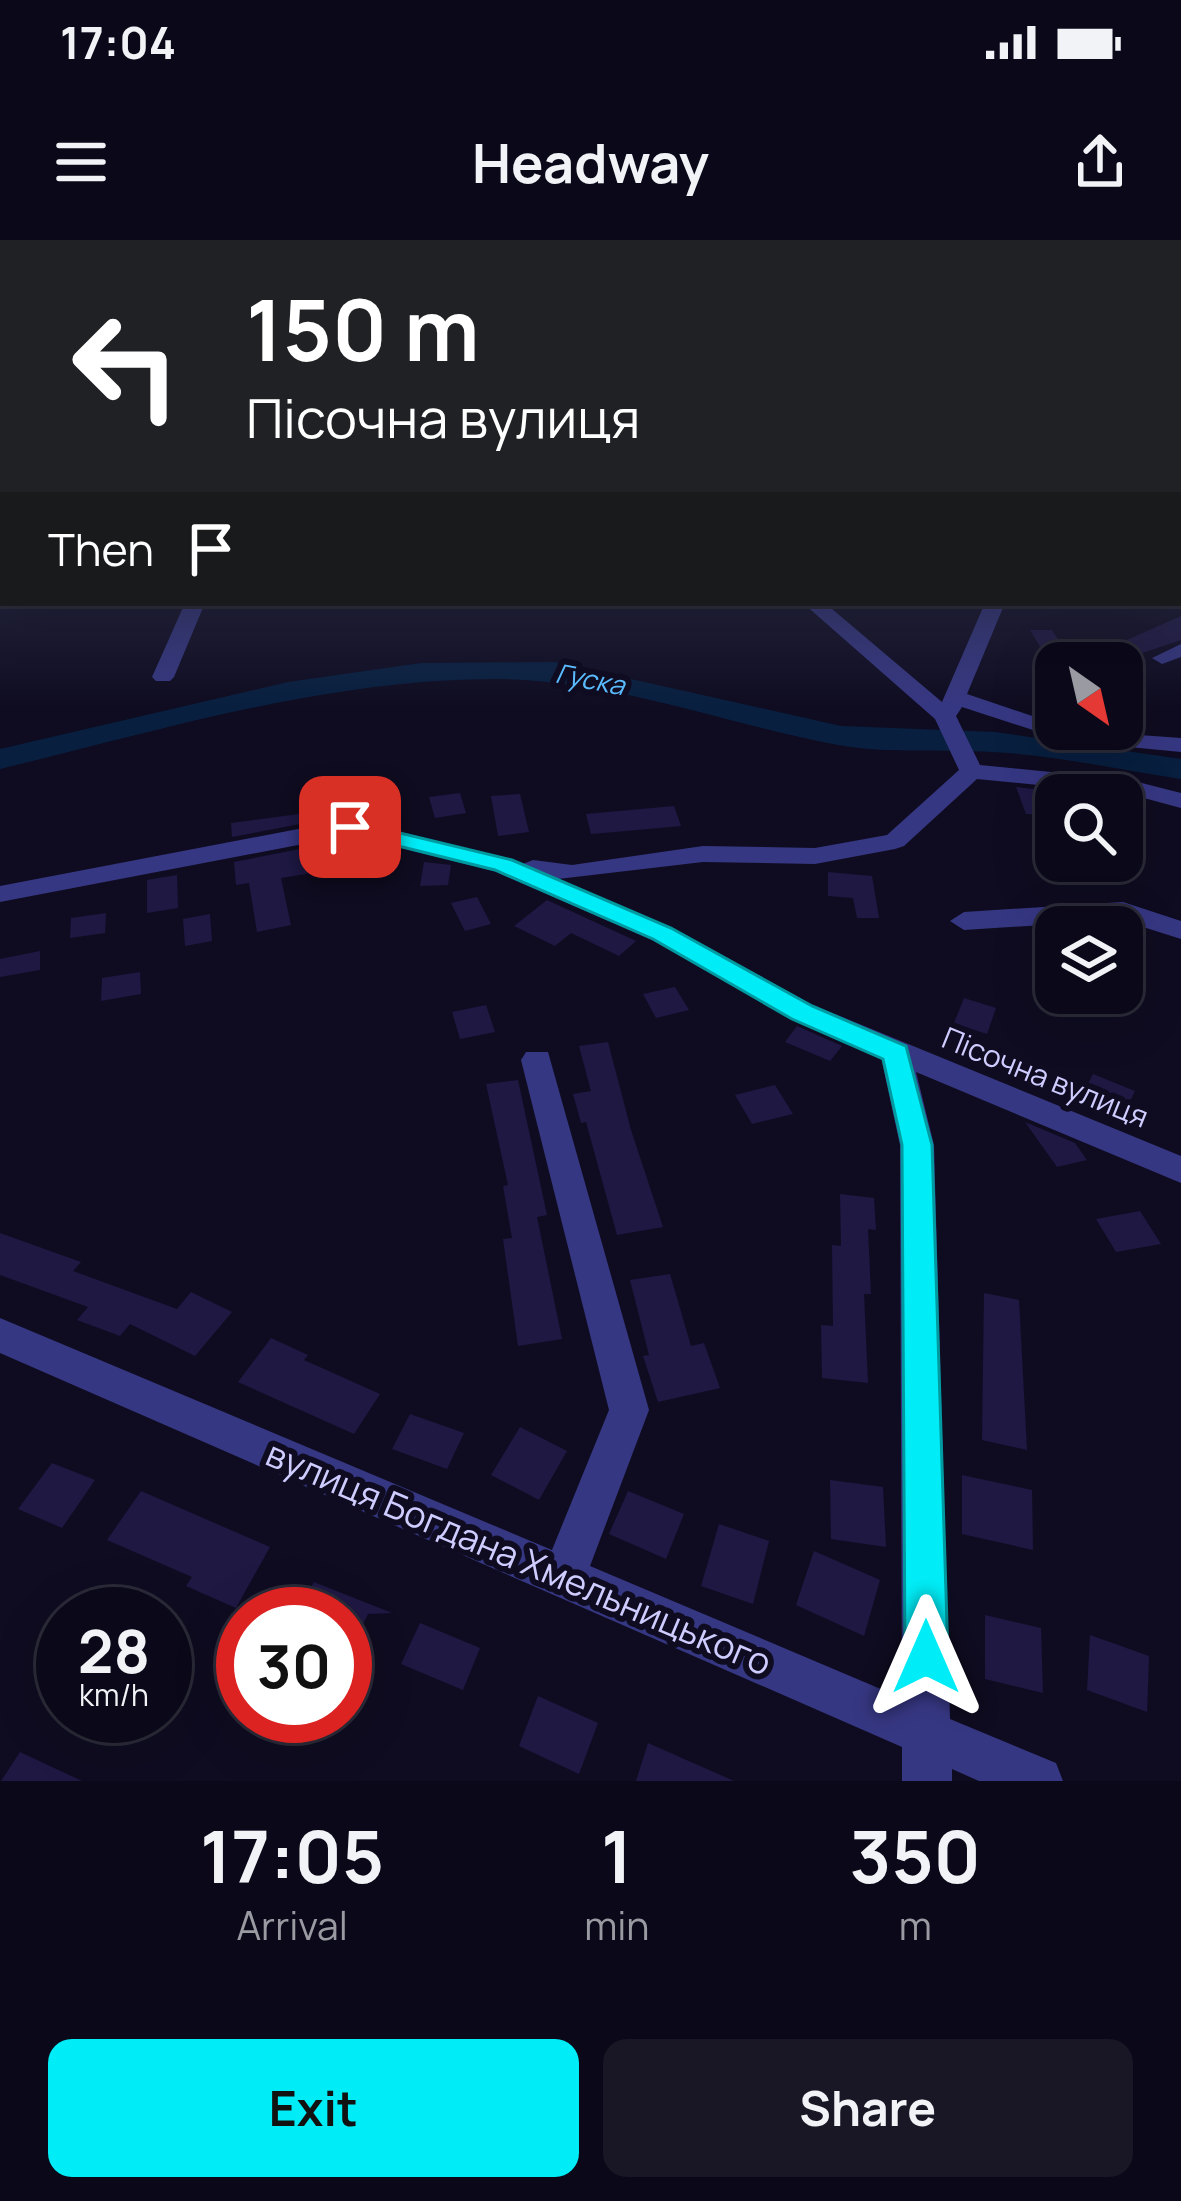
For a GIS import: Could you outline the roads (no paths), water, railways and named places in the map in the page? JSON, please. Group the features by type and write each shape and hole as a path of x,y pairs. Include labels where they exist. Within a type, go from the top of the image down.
{"street":[{"path":"163,677 194,606"},
{"path":"816,606 958,733 1181,801"},
{"path":"503,865 572,872 703,854 814,856 895,841 958,733 994,606"},
{"path":"958,733 1049,733 1117,746 1181,746"},
{"name":"Пісочна вулиця","path":"0,894 350,827 503,865 662,934 802,1012 1181,1170"},
{"path":"964,921 1123,911 1181,930"},
{"path":"896,1053 917,1145 927,1781"},
{"path":"537,1060 629,1410 564,1576"},
{"name":"вулиця Богдана Хмельницького","path":"0,1335 1038,1781"}],"waterway":[{"name":"Гуска","path":"0,759 288,691 421,672 490,670 555,671 841,736 995,742 1181,769"}]}
